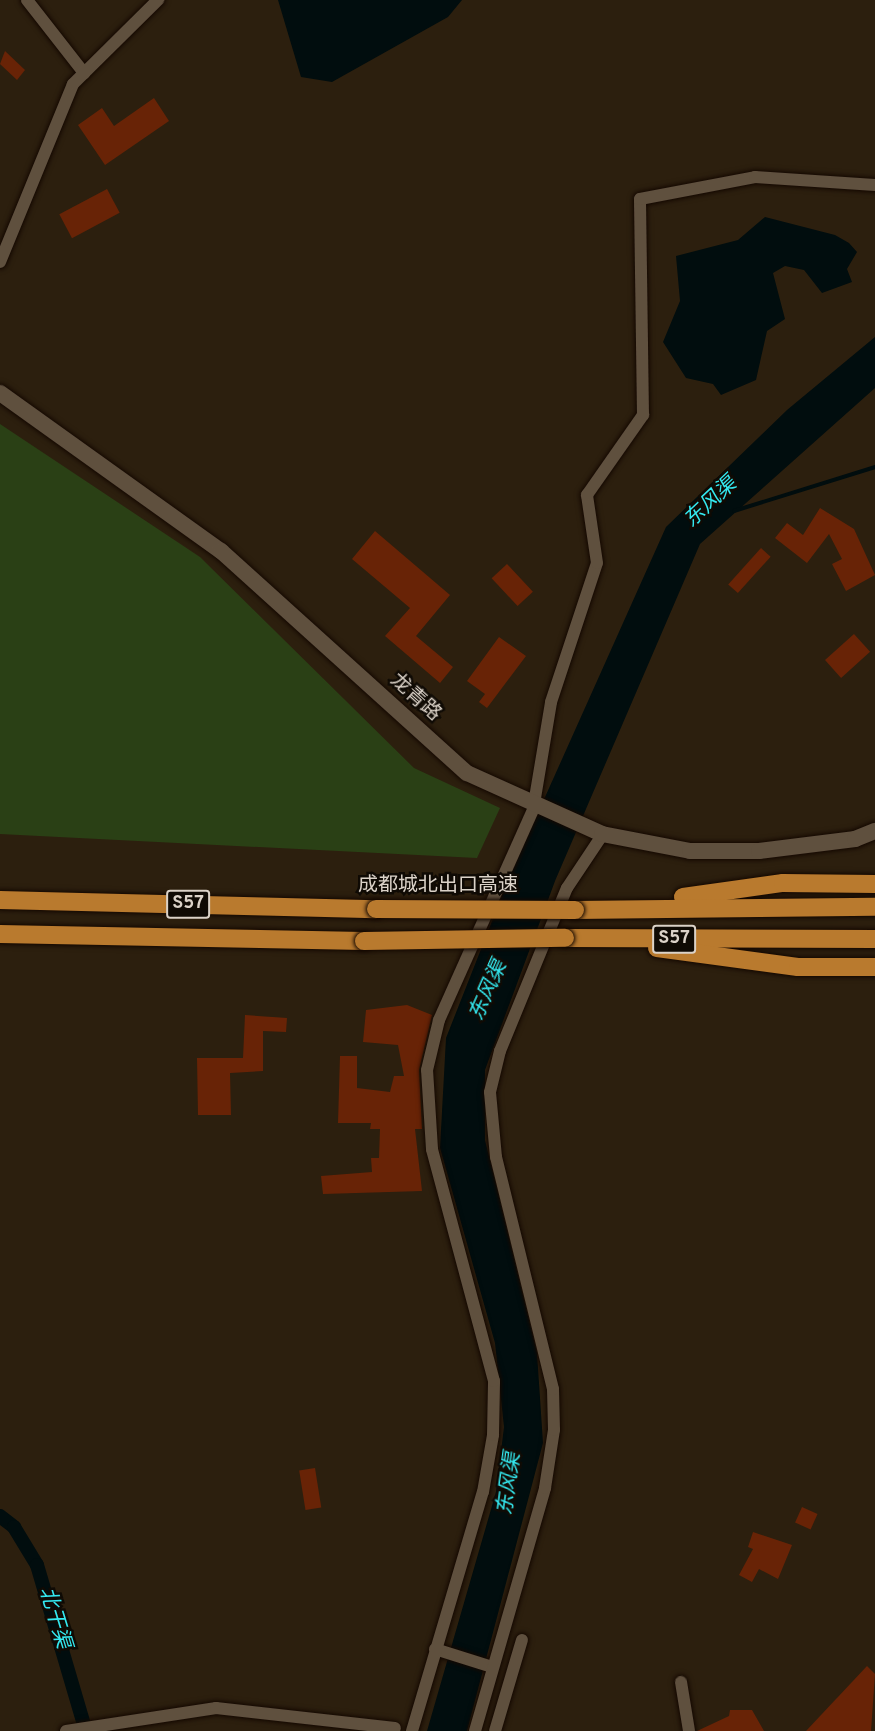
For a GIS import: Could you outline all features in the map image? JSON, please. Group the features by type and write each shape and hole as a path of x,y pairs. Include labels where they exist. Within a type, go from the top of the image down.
{"highway":[{"path":"615,906 783,883 875,884"},
{"name":"成都城北出口高速","path":"0,900 376,909 575,909 615,906 875,907"},
{"name":"S57","path":"0,934 364,941 565,938 875,939"},
{"path":"584,939 798,967 875,967"}],"street":[{"path":"27,0 84,73"},
{"path":"0,262 73,84 158,0"},
{"path":"412,1731 483,1492 493,1435 494,1382 432,1149 428,1070 439,1020 534,804 551,702 597,563 587,495 643,415 640,199 755,177 875,185"},
{"name":"龙青路","path":"0,393 221,551 467,773 603,834 690,851 759,851 855,839 875,831"},
{"path":"475,1731 548,1478 554,1430 554,1389 496,1157 490,1092 500,1051 567,888 603,834"},
{"path":"495,1731 522,1640"},
{"path":"435,1648 492,1668"},
{"path":"681,1682 689,1731"},
{"path":"66,1731 99,1723 216,1708 395,1728"}],"green space":[{"path":"0,424 200,557 414,768 500,808 477,858 0,834"}],"water":[{"path":"278,0 462,0 448,17 332,82 301,77"},
{"path":"765,217 835,235 849,243 857,252 847,269 852,282 822,293 804,270 785,266 773,273 785,319 767,331 756,380 721,395 713,384 686,378 663,342 680,301 676,256 738,240"},
{"name":"东风渠","path":"875,337 875,388 700,544 555,881 485,1070 485,1140 537,1353 543,1443 467,1731 427,1731 496,1492 504,1427 495,1343 440,1148 446,1038 511,873 666,527 787,410"}],"building":[{"path":"5,51 25,70 17,80 0,64"},
{"path":"154,98 169,121 105,165 78,125 102,108 114,126"},
{"path":"107,189 120,213 72,238 59,214"},
{"path":"820,508 854,529 875,575 846,591 832,564 842,559 829,534 807,563 775,538 787,523 803,535"},
{"path":"375,531 450,595 416,636 453,667 440,683 385,636 410,608 352,559"},
{"path":"761,548 771,557 738,593 728,584"},
{"path":"507,564 533,592 518,606 492,578"},
{"path":"854,634 870,652 841,678 825,660"},
{"path":"499,637 526,656 487,708 479,702 485,694 467,681"},
{"path":"407,1005 432,1015 419,1070 422,1129 415,1129 422,1191 323,1194 321,1176 372,1172 371,1158 379,1158 380,1129 370,1129 371,1123 338,1123 340,1056 357,1056 357,1088 390,1092 394,1076 404,1076 398,1045 363,1042 366,1010"},
{"path":"245,1015 287,1018 286,1032 263,1031 263,1071 230,1073 231,1115 198,1115 197,1058 243,1058"},
{"path":"315,1468 321,1508 305,1510 299,1471"},
{"path":"802,1507 818,1514 811,1529 795,1523"},
{"path":"753,1532 792,1545 778,1579 759,1569 752,1582 739,1575 753,1549 748,1547"},
{"path":"867,1666 875,1674 871,1731 806,1731"},
{"path":"730,1710 752,1710 764,1731 697,1731 729,1716"}],"waterway":[{"name":"东风渠","path":"734,511 875,467"},
{"name":"北干渠","path":"0,1516 14,1527 37,1565 86,1731"}]}
